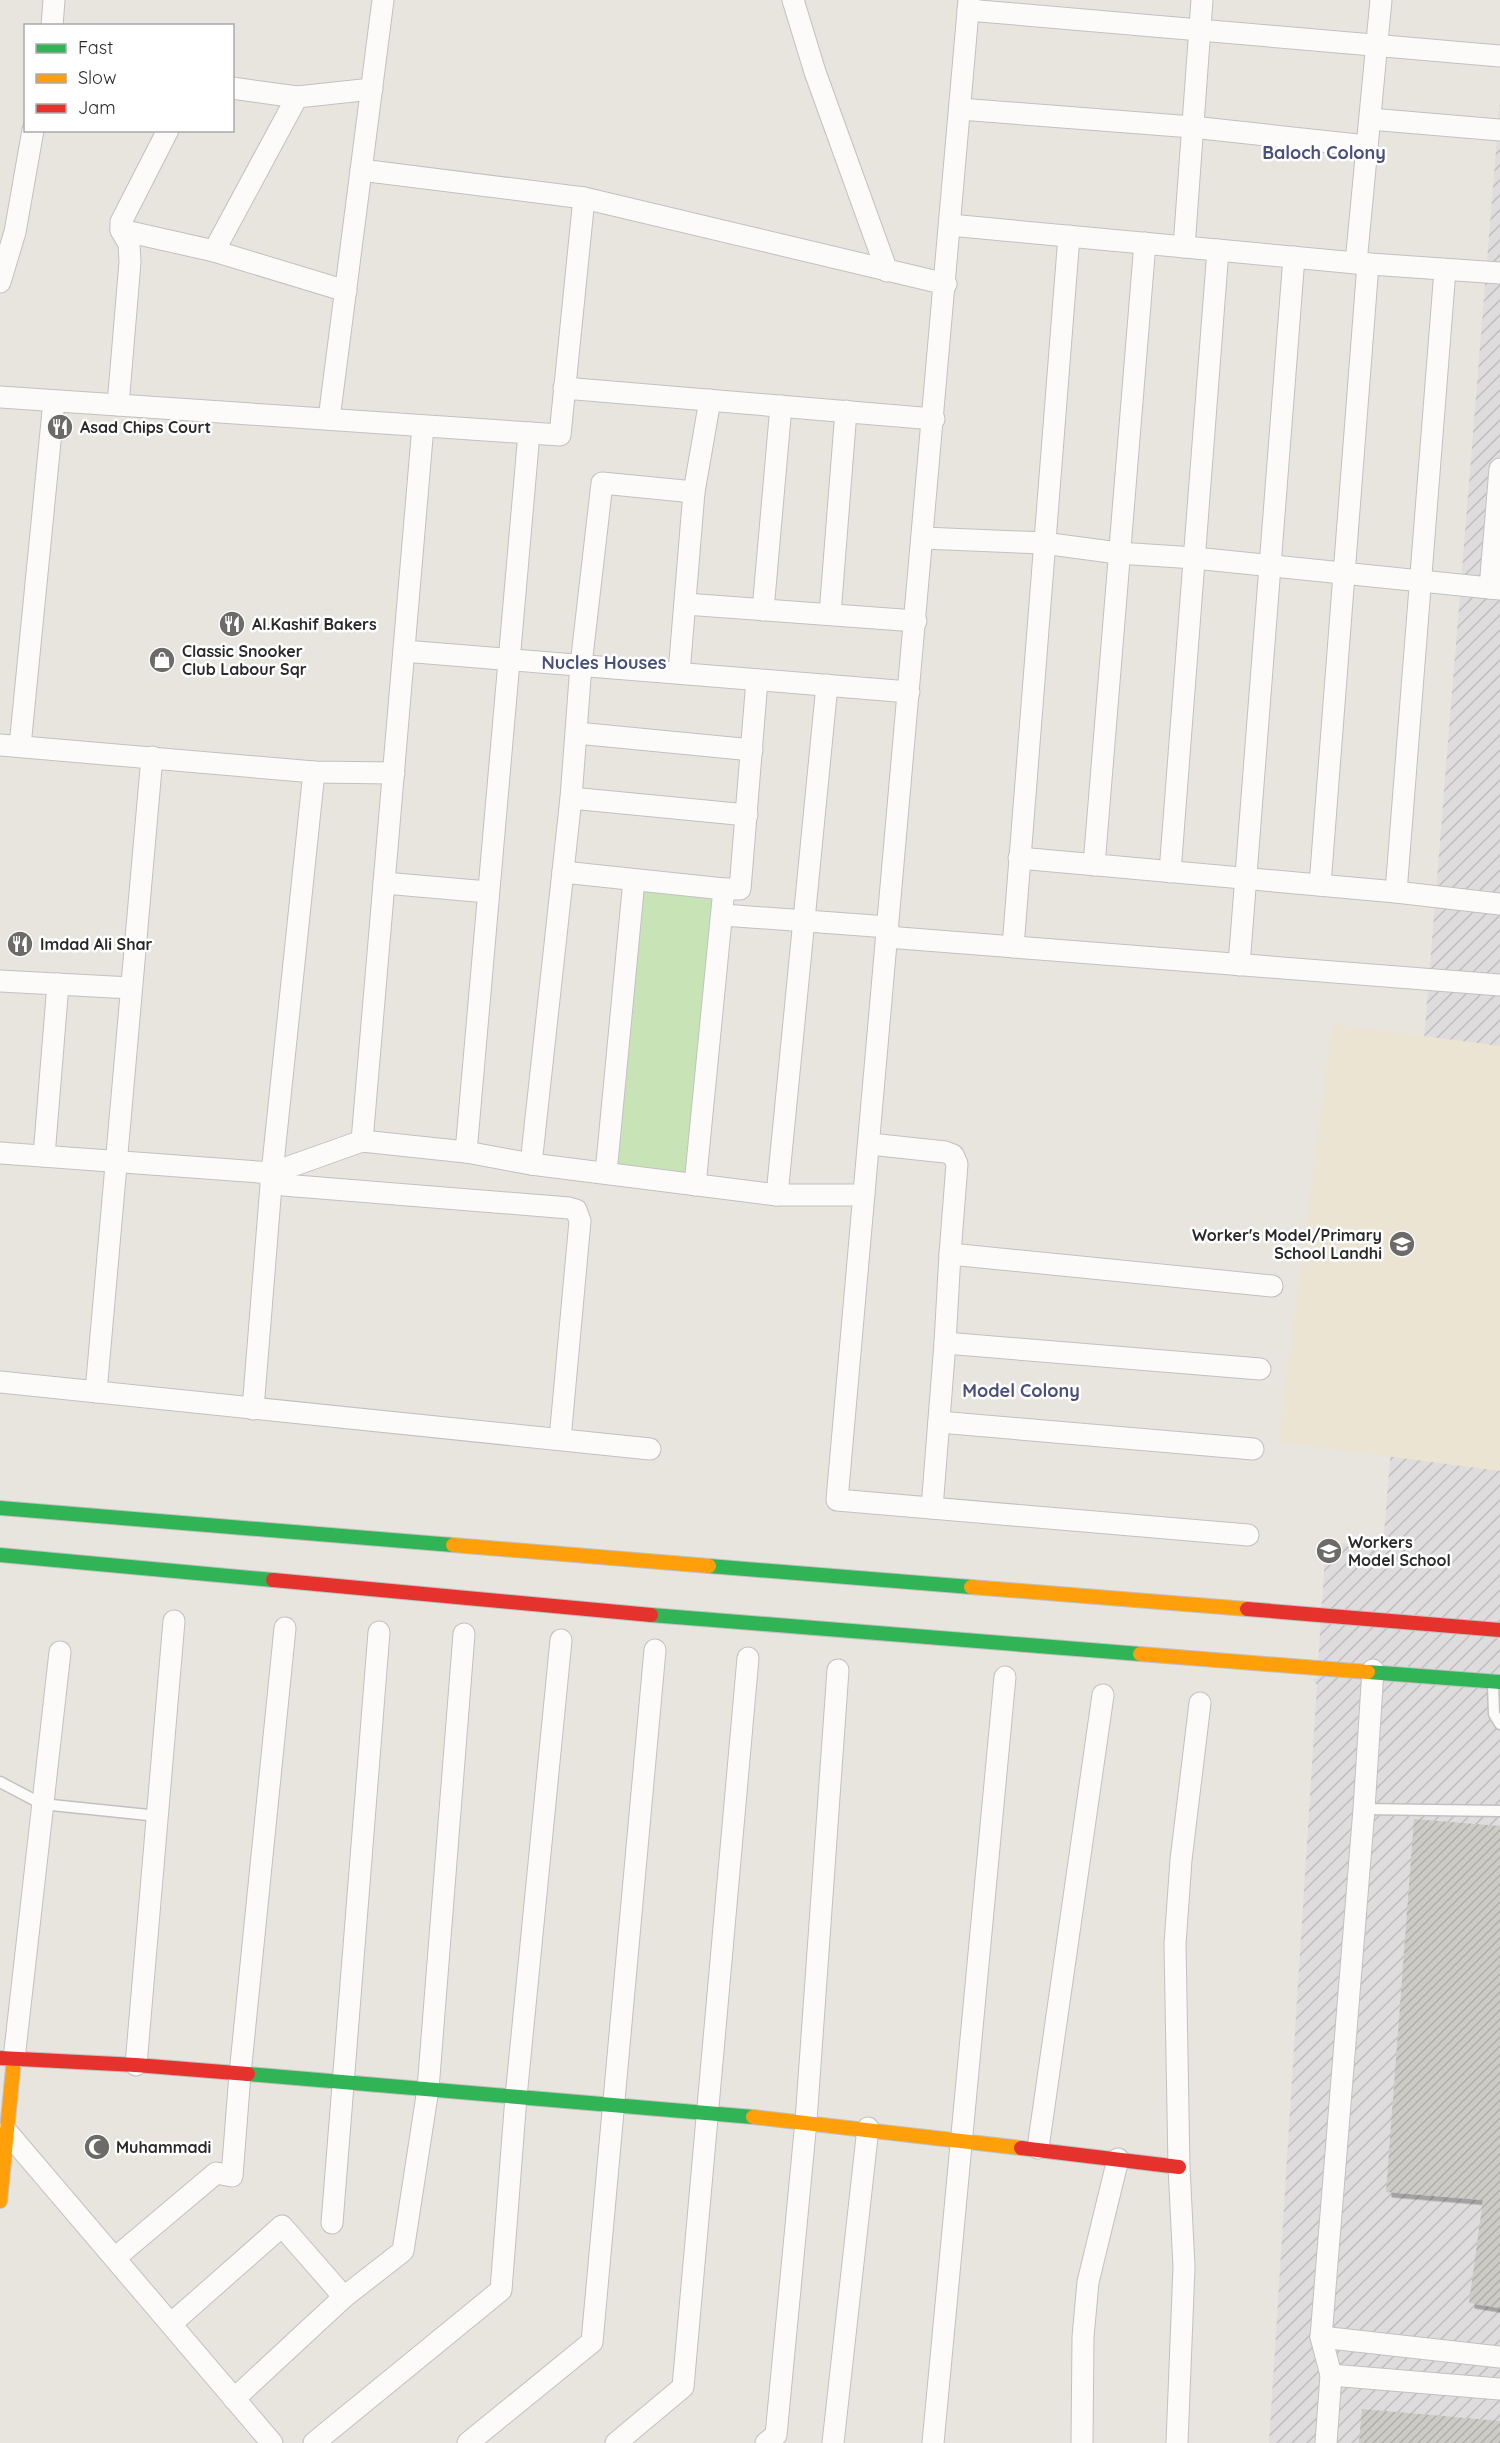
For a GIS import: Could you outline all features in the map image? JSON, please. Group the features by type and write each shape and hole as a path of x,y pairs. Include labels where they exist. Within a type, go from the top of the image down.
{"street":[{"path":"52,24 54,0"},
{"path":"329,419 383,0"},
{"path":"793,0 815,72 886,271"},
{"path":"1184,247 1202,0"},
{"path":"1320,885 1343,574 1367,146 1381,0"},
{"path":"1248,1535 837,1500 946,284 968,5 1199,31 1500,56"},
{"path":"234,88 297,97 372,88"},
{"path":"214,251 297,97"},
{"path":"960,109 1192,127 1367,146"},
{"path":"1370,119 1500,129"},
{"path":"0,282 15,232 33,132"},
{"path":"118,405 130,262 129,244 121,230 125,214 167,132"},
{"path":"361,170 584,198 946,284"},
{"path":"0,397 560,435 584,198"},
{"path":"950,225 1362,263 1500,273"},
{"path":"121,230 214,251 346,291"},
{"path":"1012,947 1069,236"},
{"path":"1094,865 1145,243"},
{"path":"1170,872 1218,250"},
{"path":"1239,965 1294,257"},
{"path":"1396,892 1445,270"},
{"path":"564,388 934,418"},
{"path":"679,673 694,492 710,400"},
{"path":"54,401 10,745 314,772 393,774"},
{"path":"763,610 782,406"},
{"path":"830,614 846,411"},
{"path":"362,1141 423,426"},
{"path":"466,1152 529,433"},
{"path":"923,538 1043,543 1118,553 1195,558 1495,589 1500,469"},
{"path":"531,1164 571,798 581,665 602,483 694,492"},
{"path":"685,604 916,621"},
{"path":"404,651 909,692"},
{"path":"563,872 740,889 757,680"},
{"path":"777,1195 827,685"},
{"path":"577,733 752,750"},
{"path":"96,1392 152,757"},
{"path":"253,1409 271,1179 314,772"},
{"path":"571,798 747,815"},
{"path":"1019,858 1396,892 1500,904"},
{"path":"606,1173 634,880"},
{"path":"384,883 489,892"},
{"path":"695,1185 724,889"},
{"path":"723,915 805,921 1012,947 1500,985"},
{"path":"0,981 131,988"},
{"path":"44,1156 58,984"},
{"path":"271,1179 362,1141 466,1152 531,1164 777,1195 864,1195"},
{"path":"870,1144 945,1152 953,1155 957,1164 932,1508"},
{"path":"0,1153 116,1162 576,1210 580,1221 560,1439"},
{"path":"950,1254 1272,1286"},
{"path":"945,1343 1260,1369"},
{"path":"0,1382 650,1449"},
{"path":"939,1422 1253,1449"},
{"path":"0,1508 1500,1630"},
{"path":"0,1555 740,1623 1496,1681"},
{"path":"136,2065 174,1622"},
{"path":"115,2258 216,2173 232,2176 240,2074 285,1628"},
{"path":"332,2223 379,1632"},
{"path":"234,2399 344,2297 404,2251 428,2089 464,1634"},
{"path":"314,2443 501,2290 516,2097 561,1641"},
{"path":"468,2443 592,2342 655,1650"},
{"path":"0,2202 7,2132 7,2058 42,1804 60,1652"},
{"path":"616,2443 683,2387 748,1658"},
{"path":"766,2443 776,2435 806,2121 838,1670"},
{"path":"1326,2443 1331,2375 1321,2337 1364,1809 1373,1670"},
{"path":"933,2443 1005,1677"},
{"path":"1038,2148 1103,1695"},
{"path":"1177,2443 1184,2266 1179,2167 1175,1944 1181,1860 1200,1703"},
{"path":"7,2058 136,2065 806,2121 960,2138 1179,2167"},
{"path":"832,2443 868,2128"},
{"path":"7,2132 272,2443"},
{"path":"1083,2443 1083,2337 1088,2282 1118,2159"},
{"path":"172,2323 282,2226 344,2297"},
{"path":"1321,2337 1500,2357"},
{"path":"1331,2375 1500,2389"}],"lane":[{"path":"1496,1681 1494,1714 1500,1724"},
{"path":"0,1782 42,1804 158,1816"},
{"path":"1364,1809 1500,1811"}],"shaded area":[{"path":"1500,100 1500,2443 1269,2443 1317,1685 1313,1679 1317,1679 1326,1542 1383,1546"},
{"name":"Worker's Model/Primary School Landhi","path":"1332,1024 1500,1046 1500,1471 1278,1442"}],"green space":[{"path":"639,887 721,893 688,1177 617,1168"}],"building":[{"path":"1414,1819 1500,1826 1500,2308 1469,2303 1483,2200 1386,2192"},
{"path":"1362,2409 1500,2421 1500,2443 1359,2443"}],"traffic: fast":[{"path":"0,1508 453,1545"},
{"path":"0,1555 273,1580"},
{"path":"709,1566 971,1587"},
{"path":"651,1615 1140,1654"},
{"path":"1368,1672 1500,1682"},
{"path":"248,2074 753,2117"}],"traffic: slow":[{"path":"453,1545 709,1566"},
{"path":"971,1587 1247,1609"},
{"path":"1140,1654 1368,1672"},
{"path":"0,2201 14,2059"},
{"path":"753,2117 1021,2148"}],"traffic: jam":[{"path":"273,1580 651,1615"},
{"path":"1247,1609 1500,1630"},
{"path":"0,2058 248,2074"},
{"path":"1021,2148 1179,2167"}],"place":[{"name":"Asad Chips Court","path":"60,427"},
{"name":"Al.Kashif Bakers","path":"232,624"},
{"name":"Classic Snooker Club Labour Sqr","path":"162,660"},
{"name":"Imdad Ali Shar","path":"20,944"},
{"name":"Worker's Model/Primary School Landhi","path":"1402,1244"},
{"name":"Workers Model School","path":"1329,1551"},
{"name":"Muhammadi","path":"97,2147"}],"district":[{"name":"Baloch Colony","path":"1324,153"},
{"name":"Nucles Houses","path":"604,663"},
{"name":"Model Colony","path":"1021,1391"}]}
